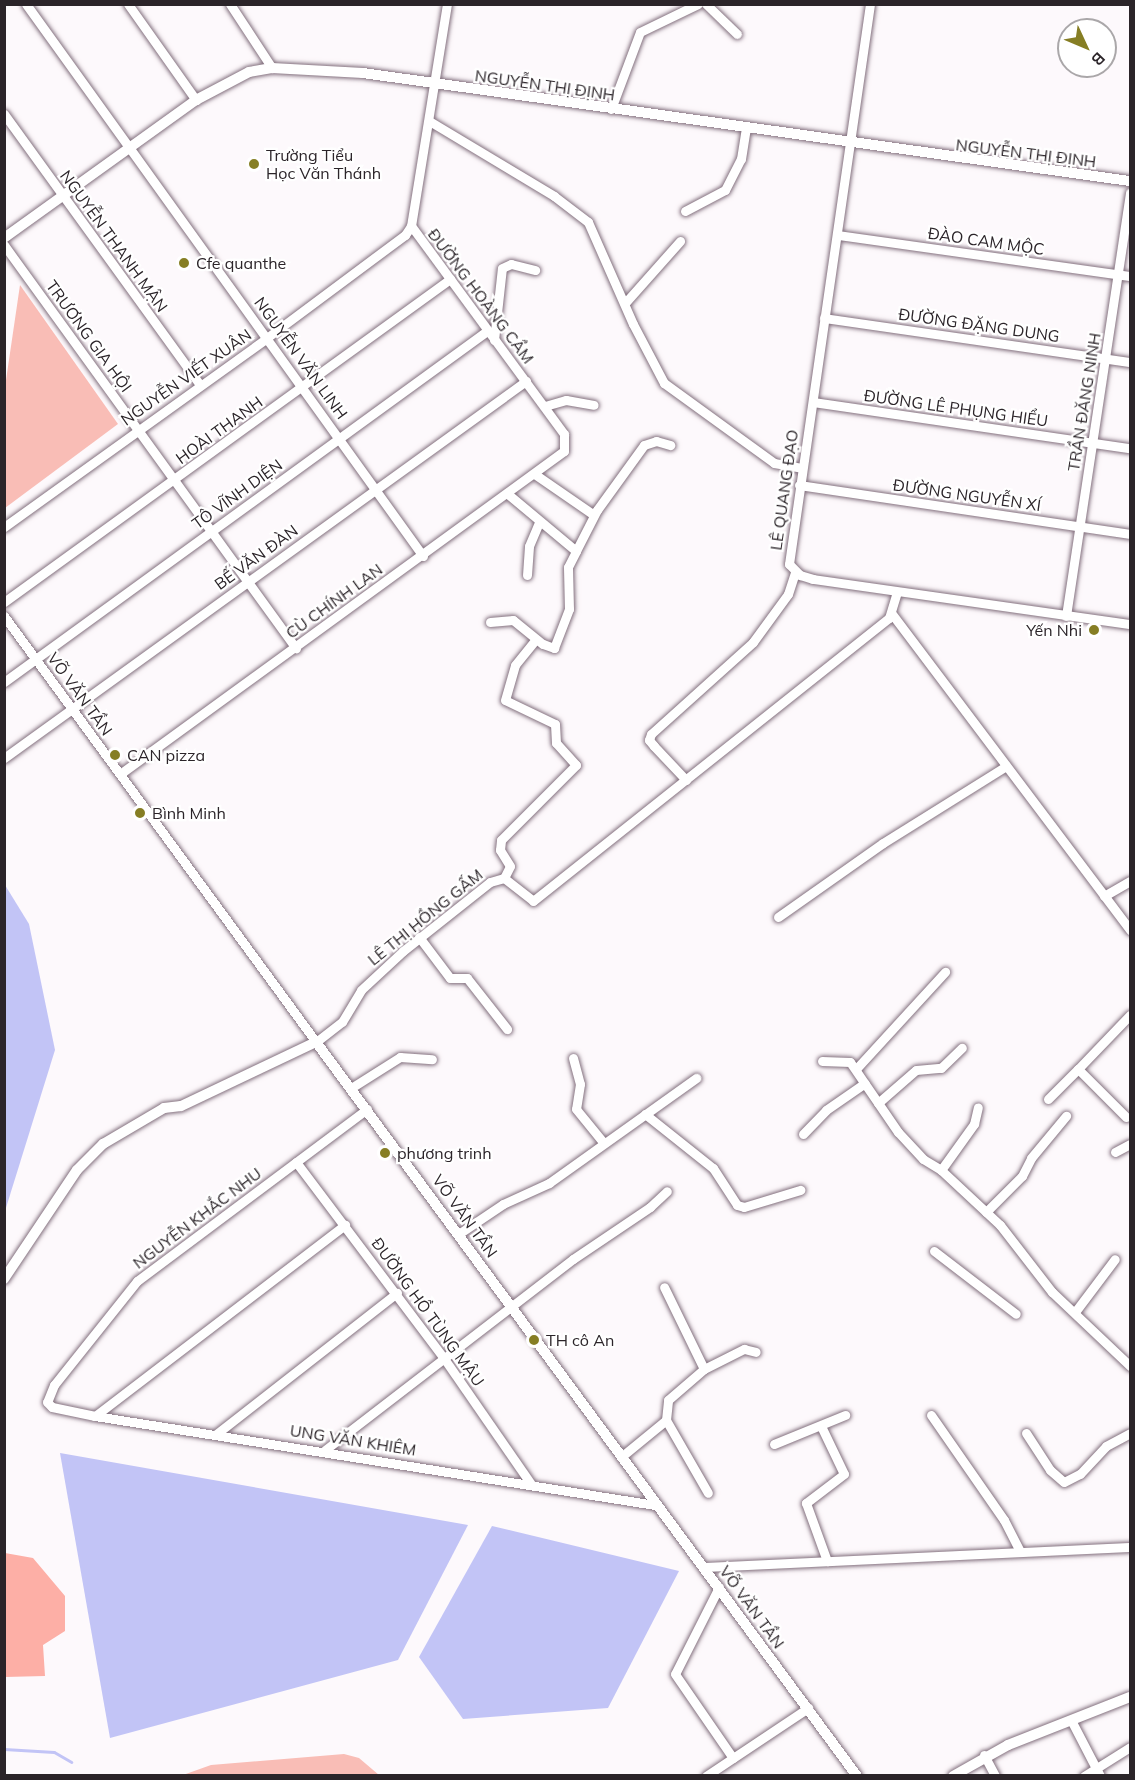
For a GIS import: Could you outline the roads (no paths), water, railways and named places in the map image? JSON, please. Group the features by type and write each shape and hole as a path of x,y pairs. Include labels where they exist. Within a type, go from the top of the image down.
{"street":[{"name":"NGUYỄN VĂN LINH","path":"26,4 128,148 341,437 423,556"},
{"path":"128,4 196,100"},
{"path":"230,4 272,68"},
{"name":"ĐƯỜNG HOÀNG CẦM","path":"447,4 431,122 411,226 564,434 564,452"},
{"path":"611,109 640,32 698,4"},
{"path":"706,4 737,34"},
{"name":"LÊ QUANG ĐẠO","path":"867,6 838,234 789,559 795,572 813,579 1131,624"},
{"name":"NGUYỄN THỊ ĐỊNH","path":"4,238 196,100 249,72 272,68 363,74 850,144 1131,181"},
{"name":"NGUYỄN THANH MẬN","path":"4,114 200,385"},
{"path":"431,122 554,196 588,222 664,382 774,463 802,468"},
{"path":"685,210 726,190 741,159 746,128"},
{"name":"TRẦN ĐĂNG NINH","path":"1066,616 1131,193"},
{"name":"NGUYỄN VIẾT XUÂN","path":"4,527 268,337 405,235 411,226"},
{"name":"ĐÀO CAM MỘC","path":"838,234 1131,276"},
{"path":"625,303 680,241"},
{"name":"TRƯƠNG GIA HỘI","path":"4,245 296,648"},
{"path":"494,340 502,268 511,264 535,270"},
{"name":"HOÀI THANH","path":"4,602 304,387 450,279"},
{"name":"ĐƯỜNG ĐẶNG DUNG","path":"824,318 1131,362"},
{"name":"TÔ VĨNH DIỆN","path":"4,682 487,331"},
{"name":"BẾ VĂN ĐÀN","path":"4,758 526,381"},
{"path":"545,406 566,400 594,405"},
{"name":"ĐƯỜNG LÊ PHỤNG HIỂU","path":"813,402 1131,448"},
{"path":"490,622 513,620 548,648 554,648 559,640 570,599 568,567 594,514 644,445 656,441 670,445"},
{"name":"CÙ CHÍNH LAN","path":"120,774 509,495 564,452"},
{"path":"536,475 594,514"},
{"name":"ĐƯỜNG NGUYỄN XÍ","path":"799,485 1131,534"},
{"path":"509,495 576,551"},
{"path":"527,575 528,546 539,522"},
{"path":"686,780 649,740 651,734 753,642 788,594 795,572"},
{"path":"897,592 892,614 1131,930"},
{"name":"LÊ THỊ HỒNG GẤM","path":"4,1279 77,1170 103,1144 164,1108 181,1106 316,1042 342,1022 361,990 419,938 490,882 504,878 533,901 892,614"},
{"name":"VÕ VĂN TẦN","path":"4,616 316,1042 460,1233 655,1505 704,1567 857,1776"},
{"path":"504,878 510,866 500,850 501,840 576,765 556,743 555,724 505,700 515,665 536,639"},
{"path":"778,917 883,843 1006,766"},
{"path":"1104,896 1131,881"},
{"path":"419,938 450,978 467,978 507,1029"},
{"path":"856,1069 945,972"},
{"path":"1048,1099 1131,1015"},
{"path":"878,1103 916,1070 941,1068 962,1048"},
{"path":"351,1088 400,1057 432,1059"},
{"path":"573,1058 580,1084 576,1109 603,1142"},
{"path":"822,1061 850,1062 878,1103 923,1159 940,1170 986,1212 1019,1245 1049,1290 1131,1366"},
{"path":"1078,1069 1126,1117"},
{"path":"460,1233 503,1204 549,1183 603,1142 696,1078"},
{"path":"803,1134 826,1110 865,1083"},
{"path":"940,1170 974,1124 978,1107"},
{"name":"NGUYỄN KHẮC NHU","path":"47,1402 54,1385 137,1281 367,1108"},
{"path":"645,1114 713,1168 737,1206 744,1207 800,1190"},
{"path":"986,1212 1022,1176 1031,1158 1066,1116"},
{"path":"1115,1152 1131,1143"},
{"name":"ĐƯỜNG HỒ TÙNG MẬU","path":"296,1162 397,1293 531,1484"},
{"path":"325,1450 443,1357 650,1208 667,1191"},
{"path":"95,1416 345,1225"},
{"path":"934,1251 1016,1314"},
{"path":"1075,1312 1115,1259"},
{"path":"664,1287 704,1369"},
{"path":"215,1435 397,1293"},
{"path":"708,1493 666,1420 668,1400 704,1369 744,1350 756,1352"},
{"name":"UNG VĂN KHIÊM","path":"47,1402 52,1407 95,1416 325,1450 655,1505"},
{"path":"774,1444 845,1415"},
{"path":"931,1415 1004,1520 1020,1552"},
{"path":"621,1457 666,1420"},
{"path":"821,1426 843,1474 806,1503 827,1561"},
{"path":"1026,1433 1050,1470 1064,1482 1080,1474 1106,1446 1131,1433"},
{"path":"704,1567 1131,1547"},
{"path":"718,1587 675,1674 733,1758"},
{"path":"953,1776 984,1755 1131,1698"},
{"path":"706,1776 808,1708"},
{"path":"1071,1720 1098,1772"},
{"path":"1084,1776 1098,1772 1131,1747"},
{"path":"984,1755 995,1776"}],"water":[{"path":"5,885 29,924 55,1050 5,1211"},
{"path":"60,1453 468,1525 398,1660 110,1738"},
{"path":"492,1526 679,1571 608,1708 463,1719 419,1657"}],"waterway":[{"path":"4,1749 54,1752 71,1762"}],"place":[{"name":"Trường Tiểu Học Văn Thánh","path":"254,164"},
{"name":"Cfe quanthe","path":"184,263"},
{"name":"Yến Nhi","path":"1094,630"},
{"name":"CAN pizza","path":"115,755"},
{"name":"Bình Minh","path":"140,813"},
{"name":"phương trinh","path":"385,1153"},
{"name":"TH cô An","path":"534,1340"}]}
